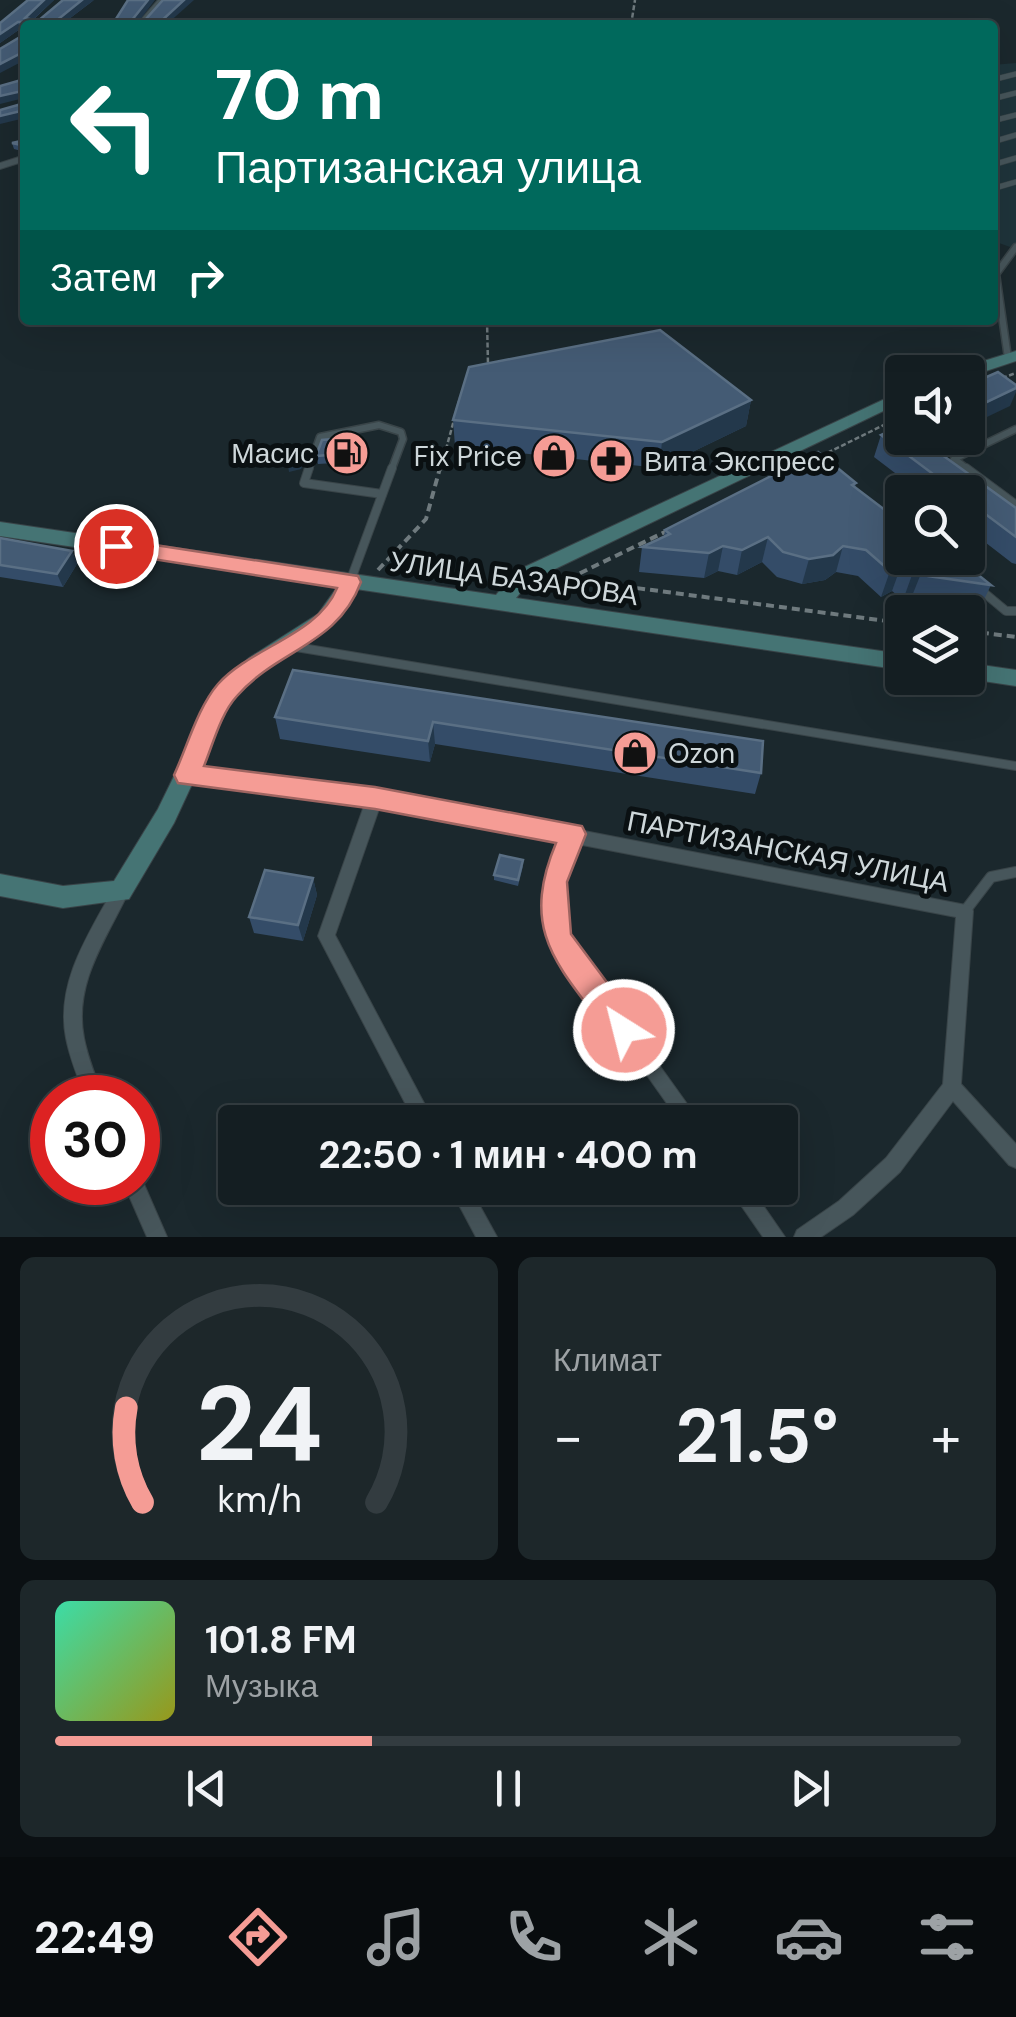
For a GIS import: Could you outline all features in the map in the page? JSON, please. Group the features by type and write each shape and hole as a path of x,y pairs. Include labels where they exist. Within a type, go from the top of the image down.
{"street":[{"path":"144,20 162,0"},
{"path":"985,368 1013,362"},
{"path":"500,604 523,576 885,404"},
{"name":"УЛИЦА БАЗАРОВА","path":"0,529 885,660"},
{"path":"85,1075 69,1015 80,970 187,775 224,693 248,670 327,620 358,583"},
{"path":"985,673 1016,678"},
{"name":"ПАРТИЗАНСКАЯ УЛИЦА","path":"187,775 375,798 965,910"},
{"path":"375,798 326,936 416,1105"},
{"path":"573,834 553,882 558,938 680,1105"},
{"path":"0,885 62,897 121,891"},
{"path":"804,1237 846,1208 893,1165 952,1088 965,910"},
{"path":"952,1088 1016,1158"},
{"path":"143,1205 157,1237"},
{"path":"469,1205 487,1237"},
{"path":"751,1205 774,1237"}],"lane":[{"path":"998,271 1016,247"},
{"path":"998,284 1013,362"},
{"path":"985,373 1000,378"},
{"path":"358,583 382,494 403,438 401,432 379,425 320,438 304,482 382,494"},
{"path":"1016,429 954,459 1016,505"},
{"path":"799,446 815,458"},
{"path":"979,589 1006,610 1016,611"},
{"path":"289,646 1016,766"},
{"path":"965,910 978,886 1004,871 1016,872"}],"path":[{"path":"478,373 488,365 487,325"},
{"path":"1000,378 1013,362"},
{"path":"358,583 426,519 462,395"},
{"path":"815,458 885,424"},
{"path":"674,528 568,579 885,621"},
{"path":"985,633 1016,636"}],"shaded area":[{"path":"1016,63 1016,249 998,243 998,64"}],"building":[{"path":"28,0 44,0 25,18 34,20 20,20 0,34 0,23"},
{"path":"63,0 82,0 57,20 39,20"},
{"path":"128,0 148,0 132,20 116,19"},
{"path":"163,0 184,0 162,20 145,20"},
{"path":"20,37 20,54 0,64 0,49"},
{"path":"20,80 20,91 0,96 0,86"},
{"path":"20,104 20,111 0,116 0,110"},
{"path":"660,330 751,400 662,442 453,420 469,367"},
{"path":"998,372 1016,388 985,403 985,378"},
{"path":"357,437 351,453 316,456 322,440"},
{"path":"306,446 300,462 288,465 295,449"},
{"path":"818,452 885,510 885,567 866,550 843,546 833,555 809,559 783,552 768,537 742,550 723,546 709,553 642,547 670,534 665,530"},
{"path":"908,455 942,455 970,475 934,475"},
{"path":"985,486 1016,508 1016,537 985,514"},
{"path":"0,538 72,551 57,574 0,565"},
{"path":"978,575 991,585 928,576"},
{"path":"293,670 763,741 761,773 433,722 428,741 275,717"},
{"path":"500,855 523,860 518,880 494,875"},
{"path":"265,870 313,878 298,925 249,917"}],"place":[{"name":"Масис","path":"347,453"},
{"name":"Fix Price","path":"554,456"},
{"name":"Вита Экспресс","path":"611,461"},
{"name":"Ozon","path":"635,753"}],"route":[{"path":"116,546 350,582 341,606 327,620 248,670 224,693 187,775 375,798 573,834 553,882 558,938 624,1030"}]}
